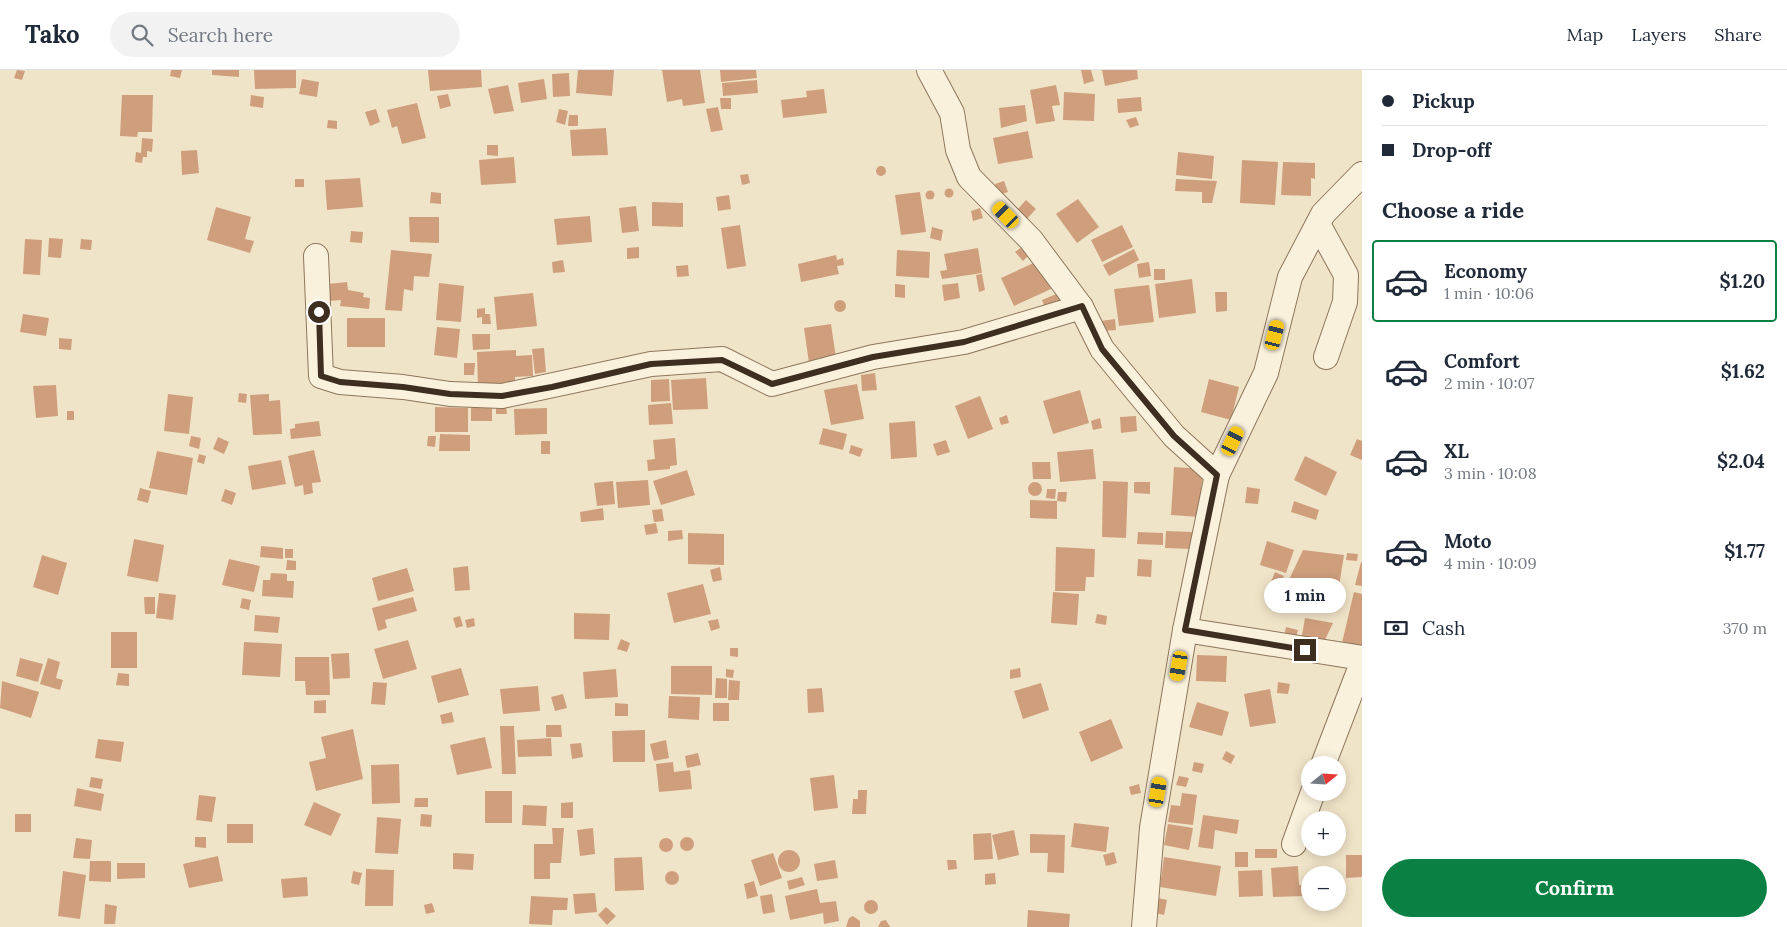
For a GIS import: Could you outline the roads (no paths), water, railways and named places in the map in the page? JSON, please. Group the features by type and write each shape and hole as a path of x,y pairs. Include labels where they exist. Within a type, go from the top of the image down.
{"street":[{"path":"929,70 952,113 958,150 968,177 1031,240 1082,306 1102,349 1174,436 1217,475"},
{"path":"1144,927 1152,828 1185,630 1217,475 1266,374 1290,276 1323,214 1362,174"},
{"path":"1318,224 1346,275 1345,302 1326,356"},
{"path":"316,256 321,376 340,382 403,387 450,394 502,396 552,387 651,364 722,360 772,384 873,357 964,342 1082,306"},
{"path":"1185,630 1362,658"},
{"path":"1327,756 1359,672 1362,669"},
{"path":"1294,844 1310,801"}]}
